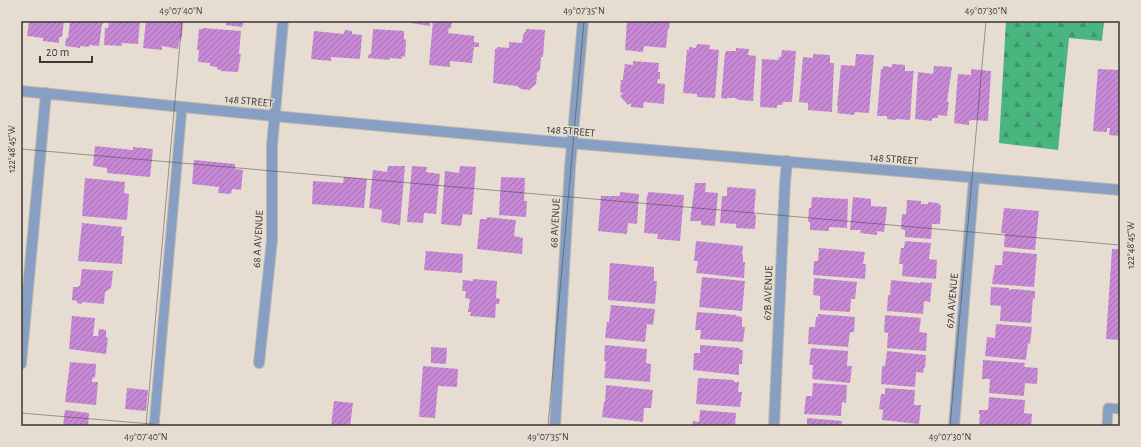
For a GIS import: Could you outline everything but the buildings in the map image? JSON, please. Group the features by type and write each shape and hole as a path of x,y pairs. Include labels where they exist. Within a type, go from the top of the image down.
{"street":[{"name":"68 A AVENUE","path":"260,364 272,240 272,146 283,21"},
{"name":"68 AVENUE","path":"556,426 572,143 583,21"},
{"name":"148 STREET","path":"21,91 572,143 1120,190"},
{"path":"21,364 46,93"},
{"name":"67B AVENUE","path":"774,426 787,162"},
{"name":"67A AVENUE","path":"954,426 974,178"}],"lane":[{"path":"154,426 182,107"},
{"path":"1107,426 1108,408 1120,409"}],"green space":[{"path":"1006,21 1104,21 1102,41 1069,38 1058,150 999,143"}]}
